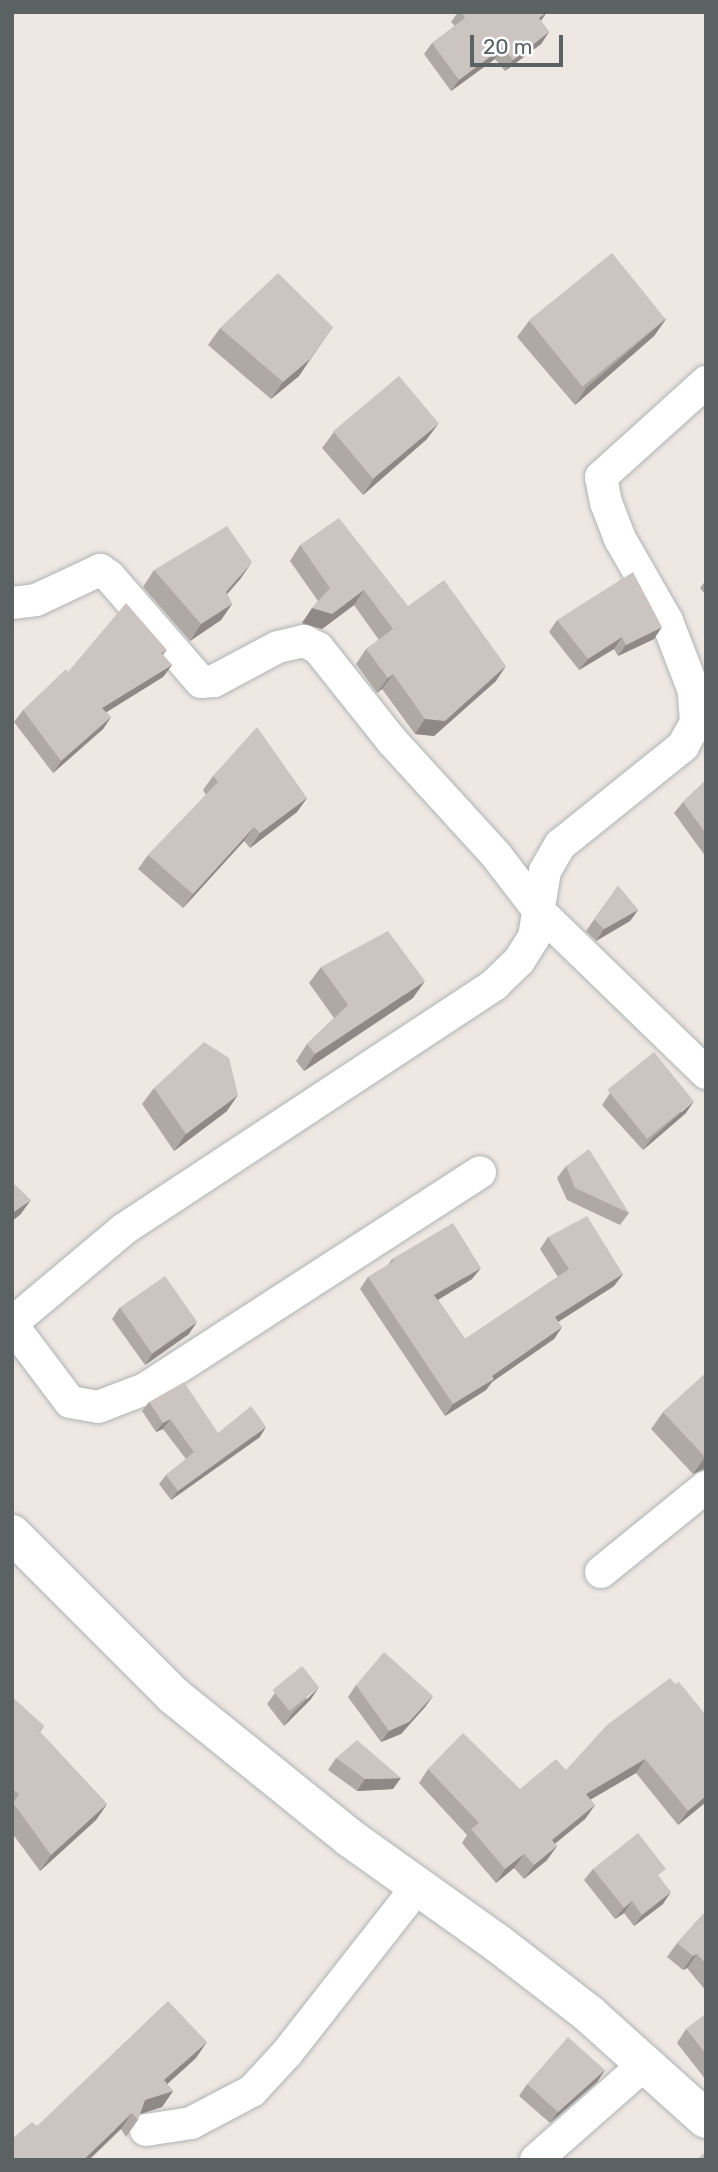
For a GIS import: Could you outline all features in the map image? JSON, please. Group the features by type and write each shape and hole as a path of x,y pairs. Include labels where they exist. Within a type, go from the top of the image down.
{"street":[{"path":"480,1172 145,1389 98,1407 70,1402 12,1324 124,1229 495,984 519,961 534,937 545,871 560,845 683,746 696,723 694,691 667,621 620,539 606,503 601,477 706,382"},
{"path":"12,603 36,600 100,570 109,576 201,682 214,681 278,647 303,641 318,648 392,741 496,855 539,911 706,1073"},
{"path":"601,1572 706,1487"},
{"path":"12,1534 174,1696 271,1776 589,2014 706,2119"},
{"path":"146,2130 191,2123 252,2091 288,2053 418,1886"},
{"path":"536,2160 645,2064"}],"building":[{"path":"461,12 547,12 539,18 549,32 513,60 503,47 459,80 432,43 465,18"},
{"path":"612,253 665,319 582,386 529,320"},
{"path":"278,273 333,327 310,359 283,382 220,328"},
{"path":"399,376 439,423 373,479 333,431"},
{"path":"339,518 408,606 444,580 506,666 445,721 425,719 393,674 388,678 366,649 393,629 364,590 332,614 312,608 330,588 300,545"},
{"path":"227,526 252,562 226,592 232,604 201,624 154,570"},
{"path":"633,572 662,627 626,645 622,637 588,659 557,620"},
{"path":"126,603 167,650 161,653 172,665 102,708 111,717 61,761 23,710 66,669 68,672"},
{"path":"257,727 307,798 260,833 254,827 193,894 148,855 218,782 213,776"},
{"path":"706,780 706,834 683,802"},
{"path":"618,886 638,910 604,929 594,919"},
{"path":"388,931 425,981 315,1054 307,1044 348,1005 321,967"},
{"path":"204,1042 229,1058 238,1095 186,1134 154,1088"},
{"path":"654,1052 694,1101 647,1139 607,1090"},
{"path":"589,1149 629,1213 575,1188 566,1166"},
{"path":"12,1182 31,1200 12,1213"},
{"path":"587,1216 623,1274 555,1317 562,1327 492,1376 494,1379 453,1404 368,1277 394,1261 392,1259 453,1223 481,1268 434,1295 465,1339 569,1269 548,1237"},
{"path":"165,1276 197,1322 152,1353 120,1308"},
{"path":"706,1373 706,1457 705,1457 663,1412"},
{"path":"184,1382 218,1433 251,1406 266,1427 178,1491 166,1475 194,1452 170,1419 163,1423 149,1402"},
{"path":"384,1652 433,1696 409,1722 389,1731 356,1685"},
{"path":"302,1666 319,1687 289,1711 272,1690"},
{"path":"670,1678 675,1684 679,1682 706,1715 706,1796 688,1811 645,1759 586,1794 595,1805 552,1840 557,1846 534,1865 524,1854 505,1869 471,1829 479,1823 428,1769 463,1733 520,1789 556,1759 566,1770 607,1725"},
{"path":"12,1697 44,1726 39,1731 107,1804 51,1855 13,1803 19,1794 12,1789"},
{"path":"357,1740 401,1778 365,1779 336,1758"},
{"path":"638,1833 666,1869 658,1875 671,1892 642,1915 632,1901 624,1908 593,1869"},
{"path":"706,1911 706,1964 697,1954 693,1956 677,1943"},
{"path":"168,2001 207,2042 164,2080 173,2091 145,2100 138,2120 132,2113 83,2160 12,2160 12,2139 32,2122 37,2126"},
{"path":"706,2014 706,2054 686,2029"},
{"path":"568,2037 605,2070 558,2112 527,2084"},
{"path":"706,2152 706,2160 696,2160"}]}
